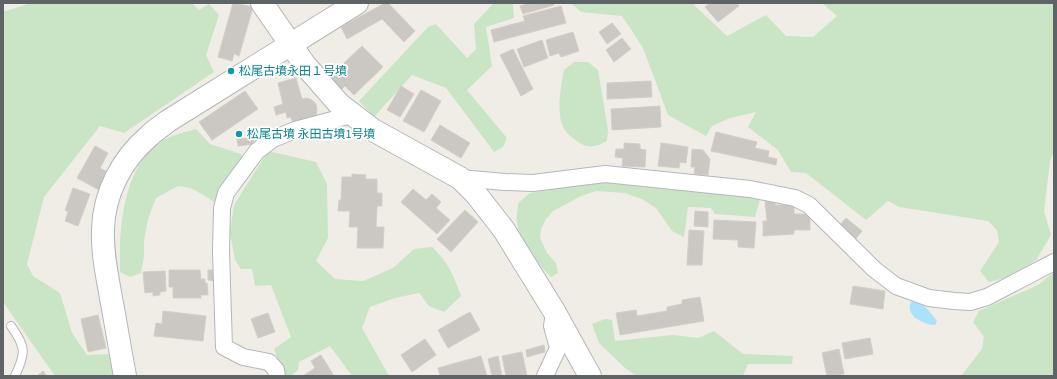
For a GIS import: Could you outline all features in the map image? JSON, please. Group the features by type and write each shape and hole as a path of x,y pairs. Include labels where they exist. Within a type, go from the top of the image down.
{"street":[{"path":"262,3 306,65 339,104 351,115 373,130 460,178 480,199 504,230 554,311 590,376"},
{"path":"125,376 106,268 103,236 105,206 116,178 136,149 149,135 168,121 357,3"},
{"path":"277,376 276,370 269,362 244,356 224,347 221,245 222,208 226,193 257,151 274,138 295,130 351,115"},
{"path":"460,178 533,183 605,174 750,189 795,198 809,205 874,269 896,286 929,298 954,302 970,302 987,297 1054,262"},
{"path":"545,376 558,348 552,326 554,311"}],"lane":[{"path":"11,326 21,340 24,349 21,364 15,376"}],"green space":[{"path":"31,3 192,3 199,10 209,4 219,15 206,55 214,72 124,133 100,126 44,197 27,264 33,276 60,293 72,333 87,355 110,354 114,376 55,376 3,302 3,12"},
{"path":"494,3 513,3 514,18 486,27 492,66 467,90 507,138 503,147 494,152 446,88 412,75 374,117 359,101 428,27 436,24 467,58 476,49 474,24"},
{"path":"571,3 696,3 694,5 727,36 766,15 786,36 813,37 837,16 822,3 1054,3 1054,151 1050,161 1044,211 1051,235 1036,260 1009,277 989,282 980,271 999,242 997,230 988,221 899,207 888,201 866,220 806,173 791,172 778,150 748,127 756,112 730,118 712,126 706,136 668,115 643,48 622,16 581,12"},
{"path":"574,62 588,62 598,70 608,130 607,141 598,145 582,145 567,133 562,124 559,109 564,70"},
{"path":"196,129 210,144 241,154 243,159 214,202 190,188 180,186 173,188 156,198 148,219 141,273 130,277 120,272 120,239 124,205 135,174 143,160 157,144 173,136"},
{"path":"268,151 316,162 327,184 328,238 316,261 335,279 363,281 393,268 414,249 432,247 443,258 450,270 461,296 444,312 429,306 419,293 395,298 370,307 362,328 389,376 352,376 330,346 299,362 298,370 291,376 283,376 274,349 291,337 271,285 255,286 252,269 241,269 235,260 230,232 234,205"},
{"path":"591,182 653,185 760,199 755,217 715,214 711,208 688,207 684,237 672,231 656,208 642,199 625,193 596,191 581,196 553,211 546,219 541,229 540,238 547,253 556,263 558,273 551,277 530,252 521,238 517,220 518,203 530,193"},
{"path":"1054,272 1054,376 961,376 982,349 984,337 973,322 979,311 1038,285"},
{"path":"605,319 612,320 615,341 673,335 698,338 714,331 743,354 793,356 792,364 748,364 743,376 636,376 624,367 599,343 592,324"}],"water":[{"path":"911,302 923,305 937,321 935,325 931,325 916,318 910,311"}],"building":[{"path":"233,3 253,7 239,56 234,54 232,61 218,57"},
{"path":"385,3 388,3 415,31 404,42 382,19 347,39 341,27"},
{"path":"529,3 554,3 554,5 523,14 520,6"},
{"path":"710,3 737,3 739,6 718,22 705,7"},
{"path":"561,6 566,23 494,42 491,30 525,21 523,16"},
{"path":"612,23 621,34 607,44 599,32"},
{"path":"573,32 579,51 561,57 559,53 550,56 546,40"},
{"path":"622,38 631,49 614,62 606,50"},
{"path":"542,40 548,58 524,67 517,49"},
{"path":"362,46 383,67 354,95 345,86 340,91 328,78"},
{"path":"513,49 533,89 521,96 500,55"},
{"path":"296,78 302,99 307,98 312,100 316,104 317,109 316,115 313,119 293,125 291,117 287,118 286,112 276,115 274,107 283,104 278,83"},
{"path":"651,81 652,97 607,99 607,83"},
{"path":"401,86 414,94 400,117 387,110"},
{"path":"421,90 441,101 424,132 403,121"},
{"path":"245,91 258,109 212,140 199,122"},
{"path":"660,106 661,127 612,130 611,109"},
{"path":"440,125 470,143 461,158 431,140"},
{"path":"716,132 757,142 755,148 769,151 768,157 777,159 776,165 711,151"},
{"path":"253,138 254,144 238,146 237,139"},
{"path":"624,143 640,144 640,149 646,150 645,167 622,166 623,158 615,157 616,149 624,149"},
{"path":"661,143 688,147 686,163 680,162 679,168 658,166"},
{"path":"95,146 108,153 100,168 106,171 104,176 106,177 99,190 77,178"},
{"path":"692,149 703,150 710,159 708,175 694,174 695,167 691,167"},
{"path":"352,174 366,175 365,179 377,179 377,193 382,193 382,206 377,206 376,227 384,227 383,248 357,248 358,227 349,227 350,211 338,211 339,200 341,200 342,177 352,177"},
{"path":"73,188 90,194 78,226 65,221 68,212 65,210"},
{"path":"413,189 426,200 432,194 441,202 436,208 450,220 437,234 401,202"},
{"path":"765,201 775,201 775,205 794,205 794,214 810,214 810,230 794,230 794,234 763,236 763,221 767,221"},
{"path":"465,210 478,222 451,252 437,239"},
{"path":"695,211 708,212 708,227 694,226"},
{"path":"846,218 862,231 854,241 838,227"},
{"path":"714,220 756,222 754,248 738,247 738,240 713,239"},
{"path":"689,230 704,231 702,265 687,265"},
{"path":"169,270 200,270 201,279 205,279 205,283 207,283 208,295 201,295 201,298 173,298 173,287 169,287"},
{"path":"208,270 217,270 217,281 208,280"},
{"path":"165,271 166,291 160,292 160,295 153,296 153,292 145,293 143,272"},
{"path":"853,286 885,291 883,309 850,304"},
{"path":"700,297 704,321 620,335 616,313 636,310 637,316 667,311 667,307 682,304 682,300"},
{"path":"163,311 206,316 203,341 154,336 156,323 162,324"},
{"path":"470,312 480,330 448,348 438,330"},
{"path":"268,313 275,332 258,338 251,319"},
{"path":"98,315 106,348 88,352 81,319"},
{"path":"870,338 873,354 845,359 842,343"},
{"path":"425,339 436,355 412,372 401,355"},
{"path":"544,345 545,352 527,357 526,350"},
{"path":"839,349 844,374 827,376 822,353"},
{"path":"522,352 527,376 506,376 502,356"},
{"path":"321,355 334,376 303,376 315,368 311,361"},
{"path":"481,356 487,376 440,376 438,368"},
{"path":"498,356 502,376 492,376 488,359"},
{"path":"43,371 47,376 37,376"}],"place":[{"name":"松尾古墳永田１号墳","path":"231,71"},
{"name":"松尾古墳 永田古墳1号墳","path":"239,134"}]}
